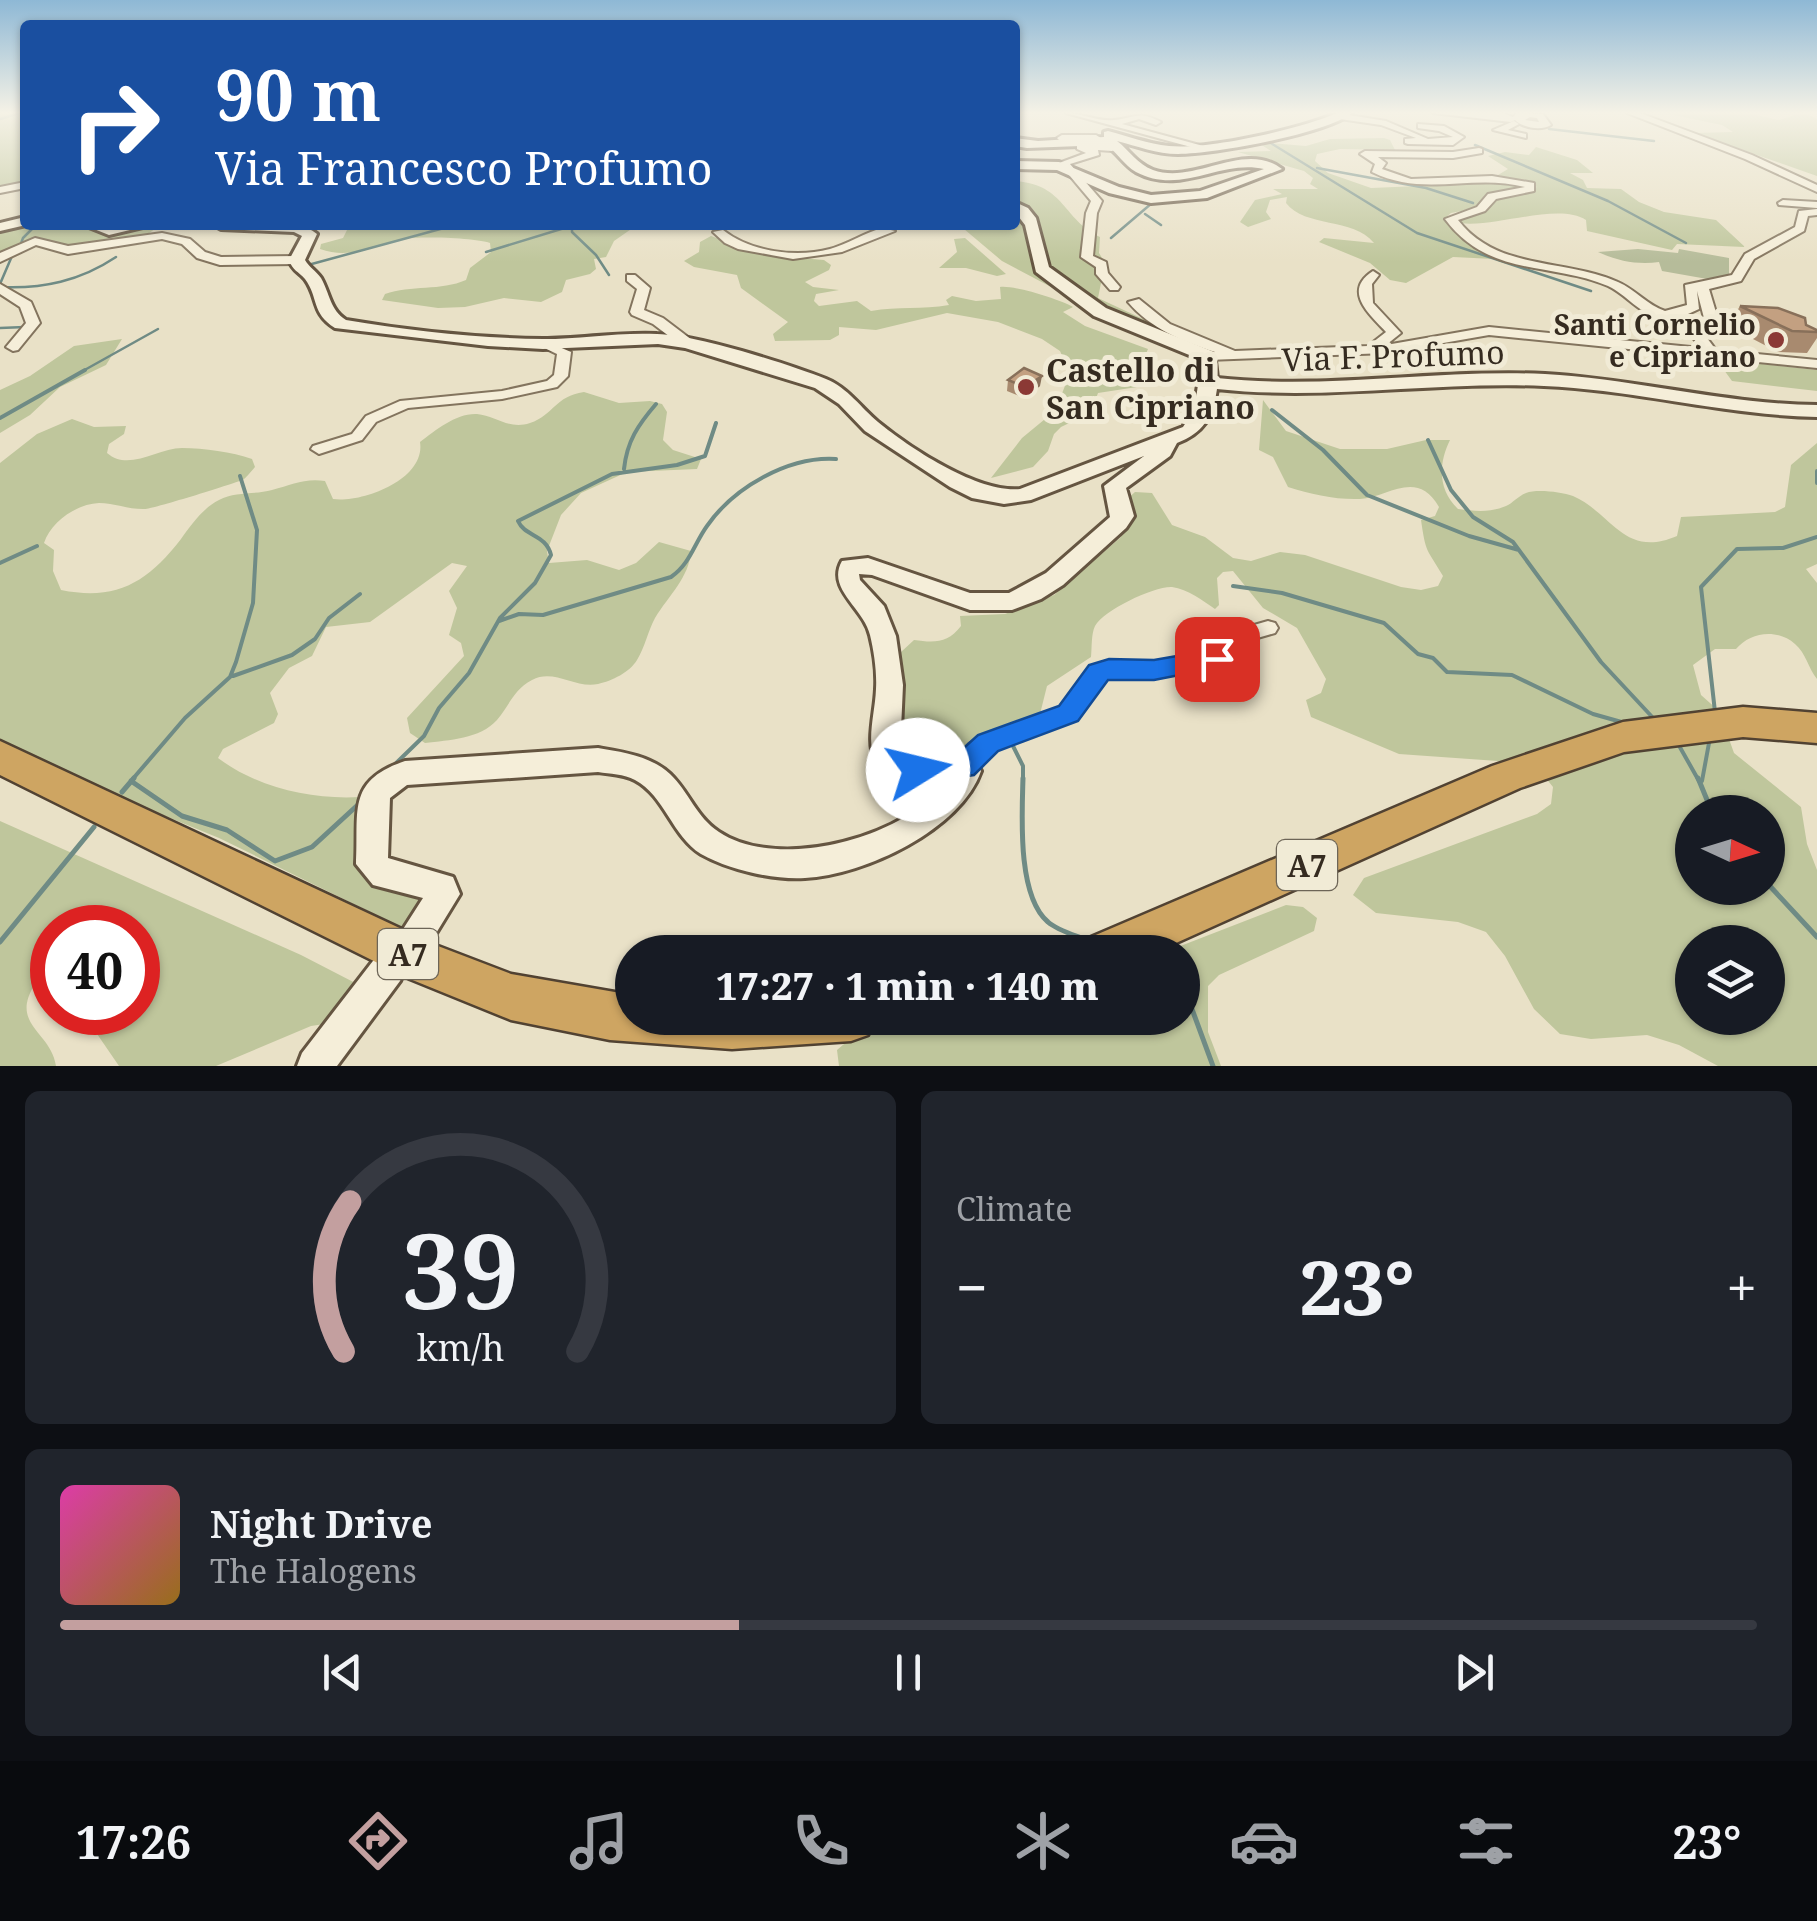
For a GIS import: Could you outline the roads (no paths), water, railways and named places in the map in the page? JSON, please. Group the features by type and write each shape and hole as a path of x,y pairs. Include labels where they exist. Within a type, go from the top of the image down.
{"highway":[{"name":"A7","path":"1147,935 1506,777 1622,737 1744,722 1817,728"},
{"name":"A7","path":"0,757 426,963 511,996 615,1016"}],"street":[{"path":"1020,165 1043,163 1152,200 1202,194 1274,169 1254,163"},
{"path":"1068,163 1097,201 1090,212 1092,244 1087,257 1102,265 1102,274 1114,287"},
{"path":"1130,163 1161,176 1214,174 1244,163"},
{"path":"1382,163 1376,170 1404,182 1507,180 1530,185 1530,189 1492,196 1481,209 1451,219 1476,243 1499,255 1609,282 1634,295 1647,310 1666,315 1678,315 1694,306 1689,288 1702,288 1744,274 1750,256 1800,229 1804,214 1817,208"},
{"path":"1759,163 1817,190"},
{"path":"1783,203 1817,208"},
{"path":"1020,210 1028,216 1040,247 1042,269 1086,304 1208,356 1355,350 1489,330 1817,364"},
{"path":"305,230 310,234 298,260 299,267 312,277 328,316 341,324 408,334 543,344 658,339 687,343 822,384 846,400 872,428 982,493 1004,498 1023,495 1190,431 1202,418 1209,383 1208,356"},
{"path":"719,232 726,240 758,250 802,256 834,252 879,231 889,231"},
{"path":"0,258 35,241 68,250 162,236 186,241 201,255 220,261 298,260"},
{"path":"1355,350 1378,345 1394,333 1367,304 1366,284 1373,275"},
{"path":"631,278 644,288 638,312 658,321 687,343"},
{"path":"0,288 26,305 33,323 13,347"},
{"path":"1702,288 1711,319 1697,334 1714,356"},
{"path":"1134,302 1176,335 1237,355"},
{"path":"319,449 357,437 386,409 502,395 552,384 561,376 564,352 543,344"},
{"path":"1761,345 1782,361"},
{"name":"Via F. Profumo","path":"1209,383 1280,392 1539,379 1632,389 1726,407 1817,411"},
{"path":"1168,440 1163,452 1115,486 1123,516 1112,531 1042,590 1014,602 986,607 963,603 874,567 850,567 846,573 849,582 875,612 889,664 886,758 908,770 964,766 988,743 1068,714 1098,672 1154,670 1217,659 1240,636 1268,628"},
{"path":"414,937 437,909 444,894 442,887 384,875 372,864 376,792 398,775 598,760 628,763 650,772 664,784 693,828 710,843 790,864 811,864 837,859 887,838 937,811 964,784 968,770 964,766"},
{"path":"314,1066 388,968"}],"waterway":[{"path":"1303,163 1417,233 1591,291"},
{"path":"1517,163 1608,201 1686,243"},
{"path":"1317,168 1426,188 1473,203"},
{"path":"1111,238 1152,203"},
{"path":"1145,214 1161,225"},
{"path":"19,249 31,230"},
{"path":"308,265 437,230"},
{"path":"486,252 558,230"},
{"path":"572,230 609,275"},
{"path":"0,284 12,256"},
{"path":"0,287 61,282 116,257"},
{"path":"0,328 25,327"},
{"path":"81,372 158,329"},
{"path":"0,418 85,370"},
{"path":"624,469 634,434 656,404"},
{"path":"1272,410 1323,450 1367,495 1469,536 1519,550"},
{"path":"390,769 424,736 439,708 469,673 500,618 535,583 551,555 545,543 518,521 612,474 677,465 705,456 716,423"},
{"path":"1428,440 1451,490 1473,517 1513,542 1519,550"},
{"path":"499,621 519,614 543,615 671,577 687,560 718,512 747,487 800,463 836,459"},
{"path":"1817,471 1817,483"},
{"path":"131,781 185,718 230,677 236,662 253,603 257,530 240,476"},
{"path":"1715,712 1701,587 1737,549 1783,548 1817,537"},
{"path":"0,563 37,546"},
{"path":"1519,550 1601,662 1655,720"},
{"path":"1233,586 1282,593 1384,623 1418,654 1433,658 1447,672 1512,675 1593,714 1625,723"},
{"path":"233,676 292,655 315,639 329,618 360,594"},
{"path":"1677,742 1699,781"},
{"path":"1702,781 1709,743"},
{"path":"1012,744 1023,766 1023,778"},
{"path":"131,781 134,778"},
{"path":"1023,778 1024,854 1031,894 1048,922 1073,935"},
{"path":"1698,778 1705,795"},
{"path":"122,792 131,781"},
{"path":"131,781 182,816 227,830 275,861 312,847 361,802"},
{"path":"0,942 94,827"},
{"path":"1785,902 1817,937"},
{"path":"1200,1031 1213,1066"}],"place":[{"name":"Santi Cornelio e Cipriano","path":"1776,340"},
{"name":"Castello di San Cipriano","path":"1026,387"}]}
